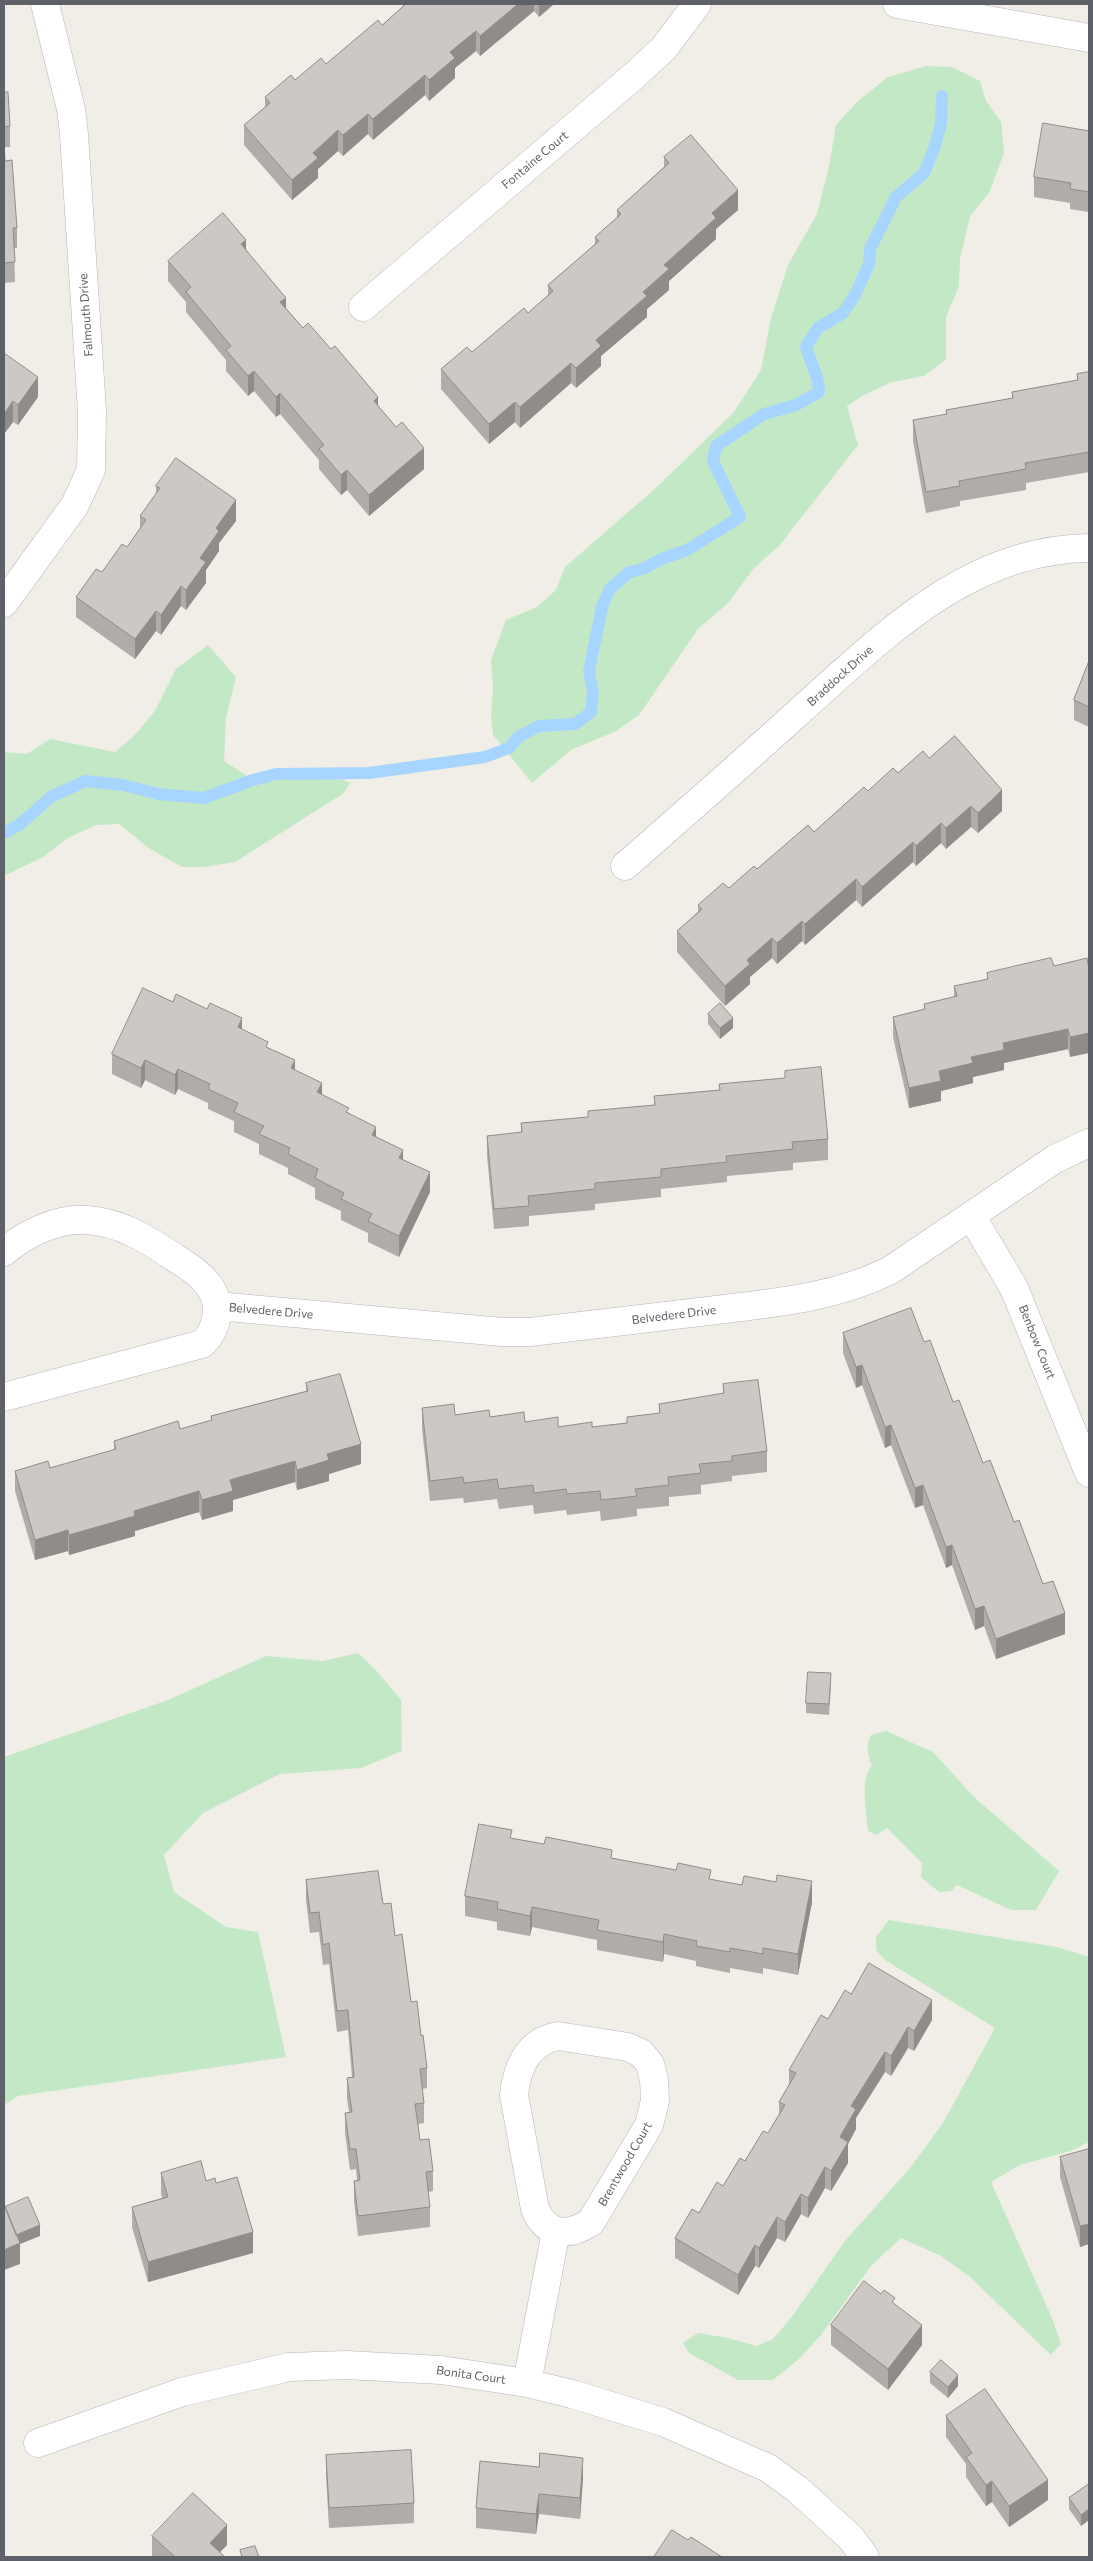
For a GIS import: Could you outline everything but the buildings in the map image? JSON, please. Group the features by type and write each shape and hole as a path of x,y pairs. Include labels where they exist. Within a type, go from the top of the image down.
{"street":[{"name":"Falmouth Drive","path":"4,603 75,505 91,470 92,412 74,134 71,109 45,4"},
{"name":"Fontaine Court","path":"363,306 635,75 664,48 697,4"},
{"path":"897,4 1089,38"},
{"name":"Braddock Drive","path":"625,866 907,616 989,568 1039,552 1061,548 1089,548"},
{"name":"Belvedere Drive","path":"217,1306 502,1332 560,1328 832,1294 862,1284 889,1271 1055,1160 1089,1143"},
{"name":"Benbow Court","path":"972,1217 1014,1288 1089,1474"},
{"name":"Belvedere Drive","path":"4,1252 21,1238 52,1224 86,1220 120,1226 160,1248 198,1273 212,1290 217,1306 217,1318 211,1335 202,1344 4,1397"},
{"name":"Brentwood Court","path":"558,2036 628,2047 641,2053 650,2064 654,2080 654,2114 591,2222 576,2232 556,2232 540,2220 534,2209 514,2095 516,2079 528,2054 544,2038 558,2036"},
{"path":"527,2383 556,2232"},
{"name":"Bonita Court","path":"38,2443 182,2392 289,2366 346,2365 440,2370 527,2383 572,2394 663,2422 768,2468 797,2489 850,2537 865,2557"}],"green space":[{"path":"926,66 952,67 980,81 986,101 1001,122 1004,153 989,193 970,216 960,259 959,286 946,317 946,359 924,376 892,382 862,396 847,406 858,445 779,546 754,568 728,603 698,629 639,715 616,731 571,750 532,783 493,735 491,717 493,687 491,660 506,620 537,607 556,590 565,567 657,487 734,412 761,370 771,318 788,265 817,214 829,166 836,125 858,101 888,77"},
{"path":"208,645 236,677 226,718 224,761 253,780 276,774 328,773 350,783 344,793 235,862 203,867 182,867 150,849 119,824 96,825 68,838 43,857 4,876 4,752 27,754 50,739 115,752 132,738 155,711 176,669"},
{"path":"358,1653 375,1669 401,1700 402,1751 361,1768 280,1774 203,1813 164,1855 174,1892 226,1927 258,1932 286,2057 18,2096 4,2105 4,1757 168,1700 266,1656 323,1661"},
{"path":"886,1731 933,1752 975,1798 1059,1871 1036,1910 1011,1910 957,1885 951,1891 939,1892 921,1877 922,1863 887,1828 876,1835 868,1831 865,1787 868,1771 872,1766 868,1754 868,1743 871,1735"},
{"path":"889,1920 1057,1947 1089,1957 1089,2142 1071,2151 1020,2165 991,2182 1052,2318 1061,2344 1051,2355 970,2277 941,2256 901,2238 871,2266 821,2335 799,2359 773,2380 738,2380 689,2353 683,2343 698,2333 728,2338 757,2346 773,2339 791,2318 845,2241 910,2168 943,2123 995,2028 885,1960 876,1950 876,1937"}],"waterway":[{"path":"4,833 19,825 52,796 86,781 123,785 158,794 204,798 253,780 276,774 369,773 485,757 509,748 518,737 539,726 575,724 591,712 593,692 589,671 602,607 609,590 629,572 643,569 661,559 687,550 740,517 713,461 716,446 764,414 796,405 819,392 816,376 806,347 818,328 843,313 855,295 869,264 870,249 896,197 924,173 934,149 941,124 942,96"}]}
